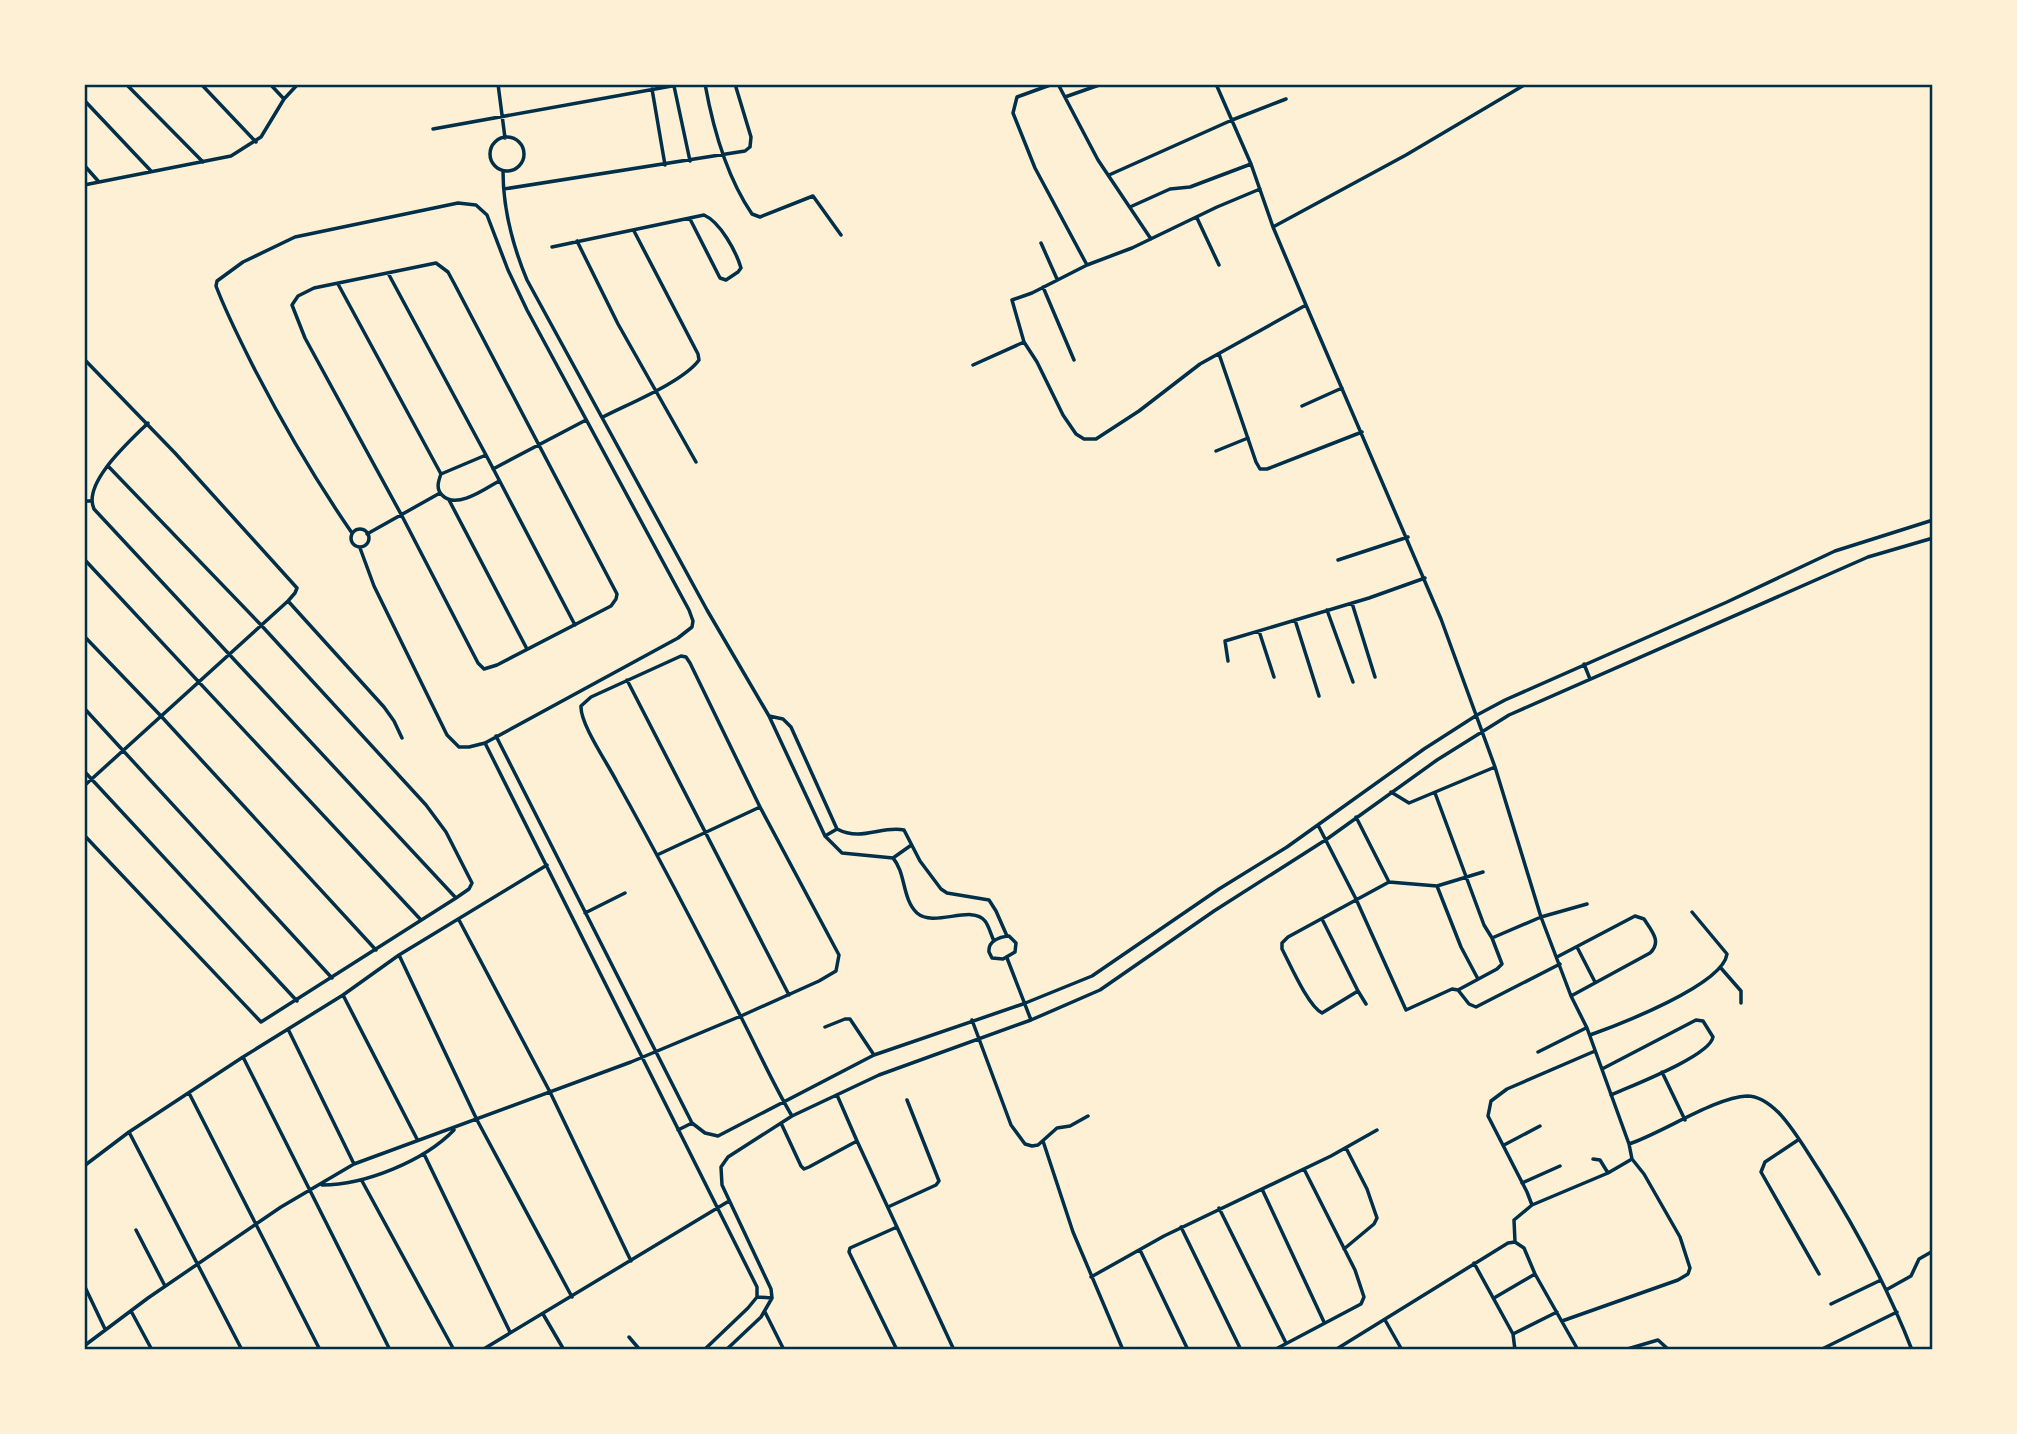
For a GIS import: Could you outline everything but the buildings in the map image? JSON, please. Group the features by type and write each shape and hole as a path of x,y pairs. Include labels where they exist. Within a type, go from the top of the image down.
{"street":[{"path":"126,84 203,163"},
{"path":"201,84 256,142"},
{"path":"270,84 284,99"},
{"path":"84,185 231,156 256,142 266,131 284,99 298,84"},
{"path":"498,84 505,138"},
{"path":"433,129 683,84"},
{"path":"705,84 712,121 724,156 736,185 754,216 760,217 813,196 841,235"},
{"path":"503,189 746,151 751,142 735,84"},
{"path":"1087,265 1035,168 1013,113 1017,97 1056,84 1084,136 1151,239"},
{"path":"1065,97 1102,84"},
{"path":"1216,84 1251,164 1306,305 1425,578 1495,767 1541,916 1571,996 1590,1035 1632,1159 1644,1174 1680,1237 1690,1268 1688,1274 1678,1280 1562,1321"},
{"path":"1273,226 1406,155 1526,84"},
{"path":"674,86 690,161"},
{"path":"652,89 664,165"},
{"path":"1109,175 1286,99"},
{"path":"84,100 151,171"},
{"path":"505,138 516,140 524,153 518,167 503,171 494,164 491,153 495,143 505,138"},
{"path":"1129,207 1169,189 1190,187 1251,164"},
{"path":"84,165 99,182"},
{"path":"503,171 508,224 514,249 527,280 707,610 769,716 825,836 842,853 893,858 911,846"},
{"path":"1260,189 1012,300 1024,342 1076,434 1084,439 1096,439 1139,411 1200,364 1306,305"},
{"path":"458,203 476,205 487,215 508,270 689,610 692,626 678,638 485,743 459,747 447,735 374,586 360,548 352,544 352,533 315,479 271,400 216,286 222,276 262,252 295,237 458,203"},
{"path":"552,247 704,215 715,222 738,260 741,268 738,272 726,280 720,278 690,219"},
{"path":"1197,218 1219,265"},
{"path":"603,417 656,391 693,367 699,357 634,231"},
{"path":"577,241 618,324 696,462"},
{"path":"1041,243 1057,279"},
{"path":"436,263 448,272 617,594 617,599 611,606 497,666 481,668 305,338 293,310 292,302 314,288 388,274 436,263"},
{"path":"388,274 575,625"},
{"path":"338,283 441,474 438,486 440,493 449,500 527,649"},
{"path":"1043,287 1074,360"},
{"path":"973,365 1024,342"},
{"path":"1219,354 1258,466 1267,470 1362,432"},
{"path":"84,359 148,424 293,582 297,590 84,786"},
{"path":"1302,406 1342,388"},
{"path":"493,469 586,420"},
{"path":"148,424 108,466 95,487 91,501 98,514 456,898"},
{"path":"1216,451 1248,438"},
{"path":"441,474 486,455"},
{"path":"84,835 263,1022 456,898 469,889 472,880 438,819 261,625 108,466"},
{"path":"449,500 457,501 499,481"},
{"path":"367,534 440,493"},
{"path":"84,501 91,501"},
{"path":"496,736 692,1123 705,1133 723,1135 874,1055 1092,976 1477,715 1835,551 1933,520"},
{"path":"352,533 359,530 367,534"},
{"path":"360,548 368,542 367,534"},
{"path":"1338,560 1408,537"},
{"path":"726,1350 765,1312 772,1298 771,1289 729,1201 720,1175 722,1164 728,1157 792,1116 879,1075 1031,1020 1100,990 1214,911 1327,839 1482,730 1509,715 1868,557 1933,538"},
{"path":"84,559 421,920"},
{"path":"1228,661 1225,642 1425,578"},
{"path":"288,601 389,714 402,738"},
{"path":"1352,603 1375,677"},
{"path":"1327,610 1353,682"},
{"path":"1295,620 1319,696"},
{"path":"1259,631 1274,677"},
{"path":"84,636 376,950"},
{"path":"84,1346 256,1224 354,1164 642,1057 741,1016 789,995 836,971 839,955 760,807 686,657 679,657 591,697 580,708 593,737 657,855 741,1016 783,1102 792,1116"},
{"path":"1584,664 1590,680"},
{"path":"627,680 789,995"},
{"path":"84,708 332,978"},
{"path":"769,716 783,719 791,727 837,829"},
{"path":"485,743 757,1287 757,1297 748,1308 704,1350"},
{"path":"1391,792 1409,803 1495,767"},
{"path":"84,771 297,1001"},
{"path":"1318,825 1356,899 1406,1010 1452,989 1458,990 1502,964 1434,793"},
{"path":"657,855 760,807"},
{"path":"1355,817 1389,882"},
{"path":"825,836 837,829 859,835 901,829 906,832 911,846 933,880 944,891 989,900 1007,936 1014,939 1017,946 1015,952 1007,958 996,960 991,957 989,947 994,941 1007,936"},
{"path":"893,858 898,865 908,897 918,914 940,918 977,916 985,920 994,941"},
{"path":"84,1166 129,1132 343,995 399,955 547,865"},
{"path":"1358,991 1326,1011 1319,1012 1309,999 1282,948 1282,943 1389,882 1437,886 1483,872"},
{"path":"1437,886 1461,947 1478,979"},
{"path":"585,913 625,892"},
{"path":"1492,938 1541,916 1587,904"},
{"path":"1590,1035 1671,1001 1720,967 1727,954 1692,912"},
{"path":"1557,957 1635,916 1642,917 1657,943 1654,950 1571,996"},
{"path":"1322,919 1366,1004"},
{"path":"458,920 550,1092 631,1261"},
{"path":"1577,947 1595,982"},
{"path":"399,955 477,1120 572,1297"},
{"path":"1007,958 1031,1020"},
{"path":"1458,990 1469,1004 1476,1007 1560,964"},
{"path":"1720,967 1741,990 1741,1003"},
{"path":"343,995 417,1139"},
{"path":"825,1027 845,1018 850,1019 874,1055"},
{"path":"972,1020 1016,1134 1025,1144 1032,1146 1043,1142 1057,1128 1070,1126 1088,1116"},
{"path":"1602,1069 1694,1021 1703,1021 1713,1037 1712,1043 1662,1072 1611,1094"},
{"path":"1538,1052 1587,1028"},
{"path":"288,1029 354,1164"},
{"path":"1532,1205 1488,1116 1490,1101 1507,1089 1595,1051"},
{"path":"243,1057 390,1350"},
{"path":"1662,1072 1685,1119"},
{"path":"189,1093 320,1350"},
{"path":"837,1095 954,1350"},
{"path":"1629,1144 1729,1100 1754,1097 1766,1102 1778,1112 1830,1189 1881,1280 1912,1350"},
{"path":"888,1207 936,1185 939,1181 907,1100"},
{"path":"678,1130 692,1123"},
{"path":"781,1123 803,1169 857,1141"},
{"path":"1504,1145 1540,1126"},
{"path":"320,1185 362,1181 424,1154 455,1128"},
{"path":"1090,1275 1377,1130"},
{"path":"129,1132 242,1350"},
{"path":"1798,1140 1765,1162 1761,1172 1819,1274"},
{"path":"1043,1142 1090,1275 1123,1350"},
{"path":"1344,1249 1374,1224 1377,1218 1367,1189 1346,1148"},
{"path":"424,1154 510,1332"},
{"path":"1593,1159 1600,1160 1608,1173"},
{"path":"1515,1242 1514,1220 1532,1205 1608,1173 1632,1159"},
{"path":"1522,1183 1560,1166"},
{"path":"1274,1350 1361,1304 1364,1297 1358,1276 1304,1169"},
{"path":"362,1181 454,1350"},
{"path":"1262,1189 1324,1322"},
{"path":"482,1350 729,1201"},
{"path":"1219,1208 1286,1343"},
{"path":"897,1227 850,1248 849,1252 897,1350"},
{"path":"1181,1227 1241,1350"},
{"path":"136,1230 165,1286"},
{"path":"1335,1350 1474,1263 1508,1243 1515,1242 1524,1248 1535,1274 1578,1350"},
{"path":"1140,1250 1188,1350"},
{"path":"1886,1290 1906,1280 1914,1272 1919,1259 1933,1251"},
{"path":"1474,1263 1513,1335 1516,1350"},
{"path":"1494,1298 1535,1274"},
{"path":"1831,1304 1881,1280"},
{"path":"84,1285 105,1329"},
{"path":"757,1297 772,1298"},
{"path":"131,1311 152,1350"},
{"path":"765,1312 785,1350"},
{"path":"1513,1335 1557,1312"},
{"path":"1820,1350 1897,1312"},
{"path":"542,1314 564,1350"},
{"path":"1385,1320 1402,1350"},
{"path":"629,1337 640,1350"},
{"path":"1626,1350 1658,1340 1669,1350"}]}
